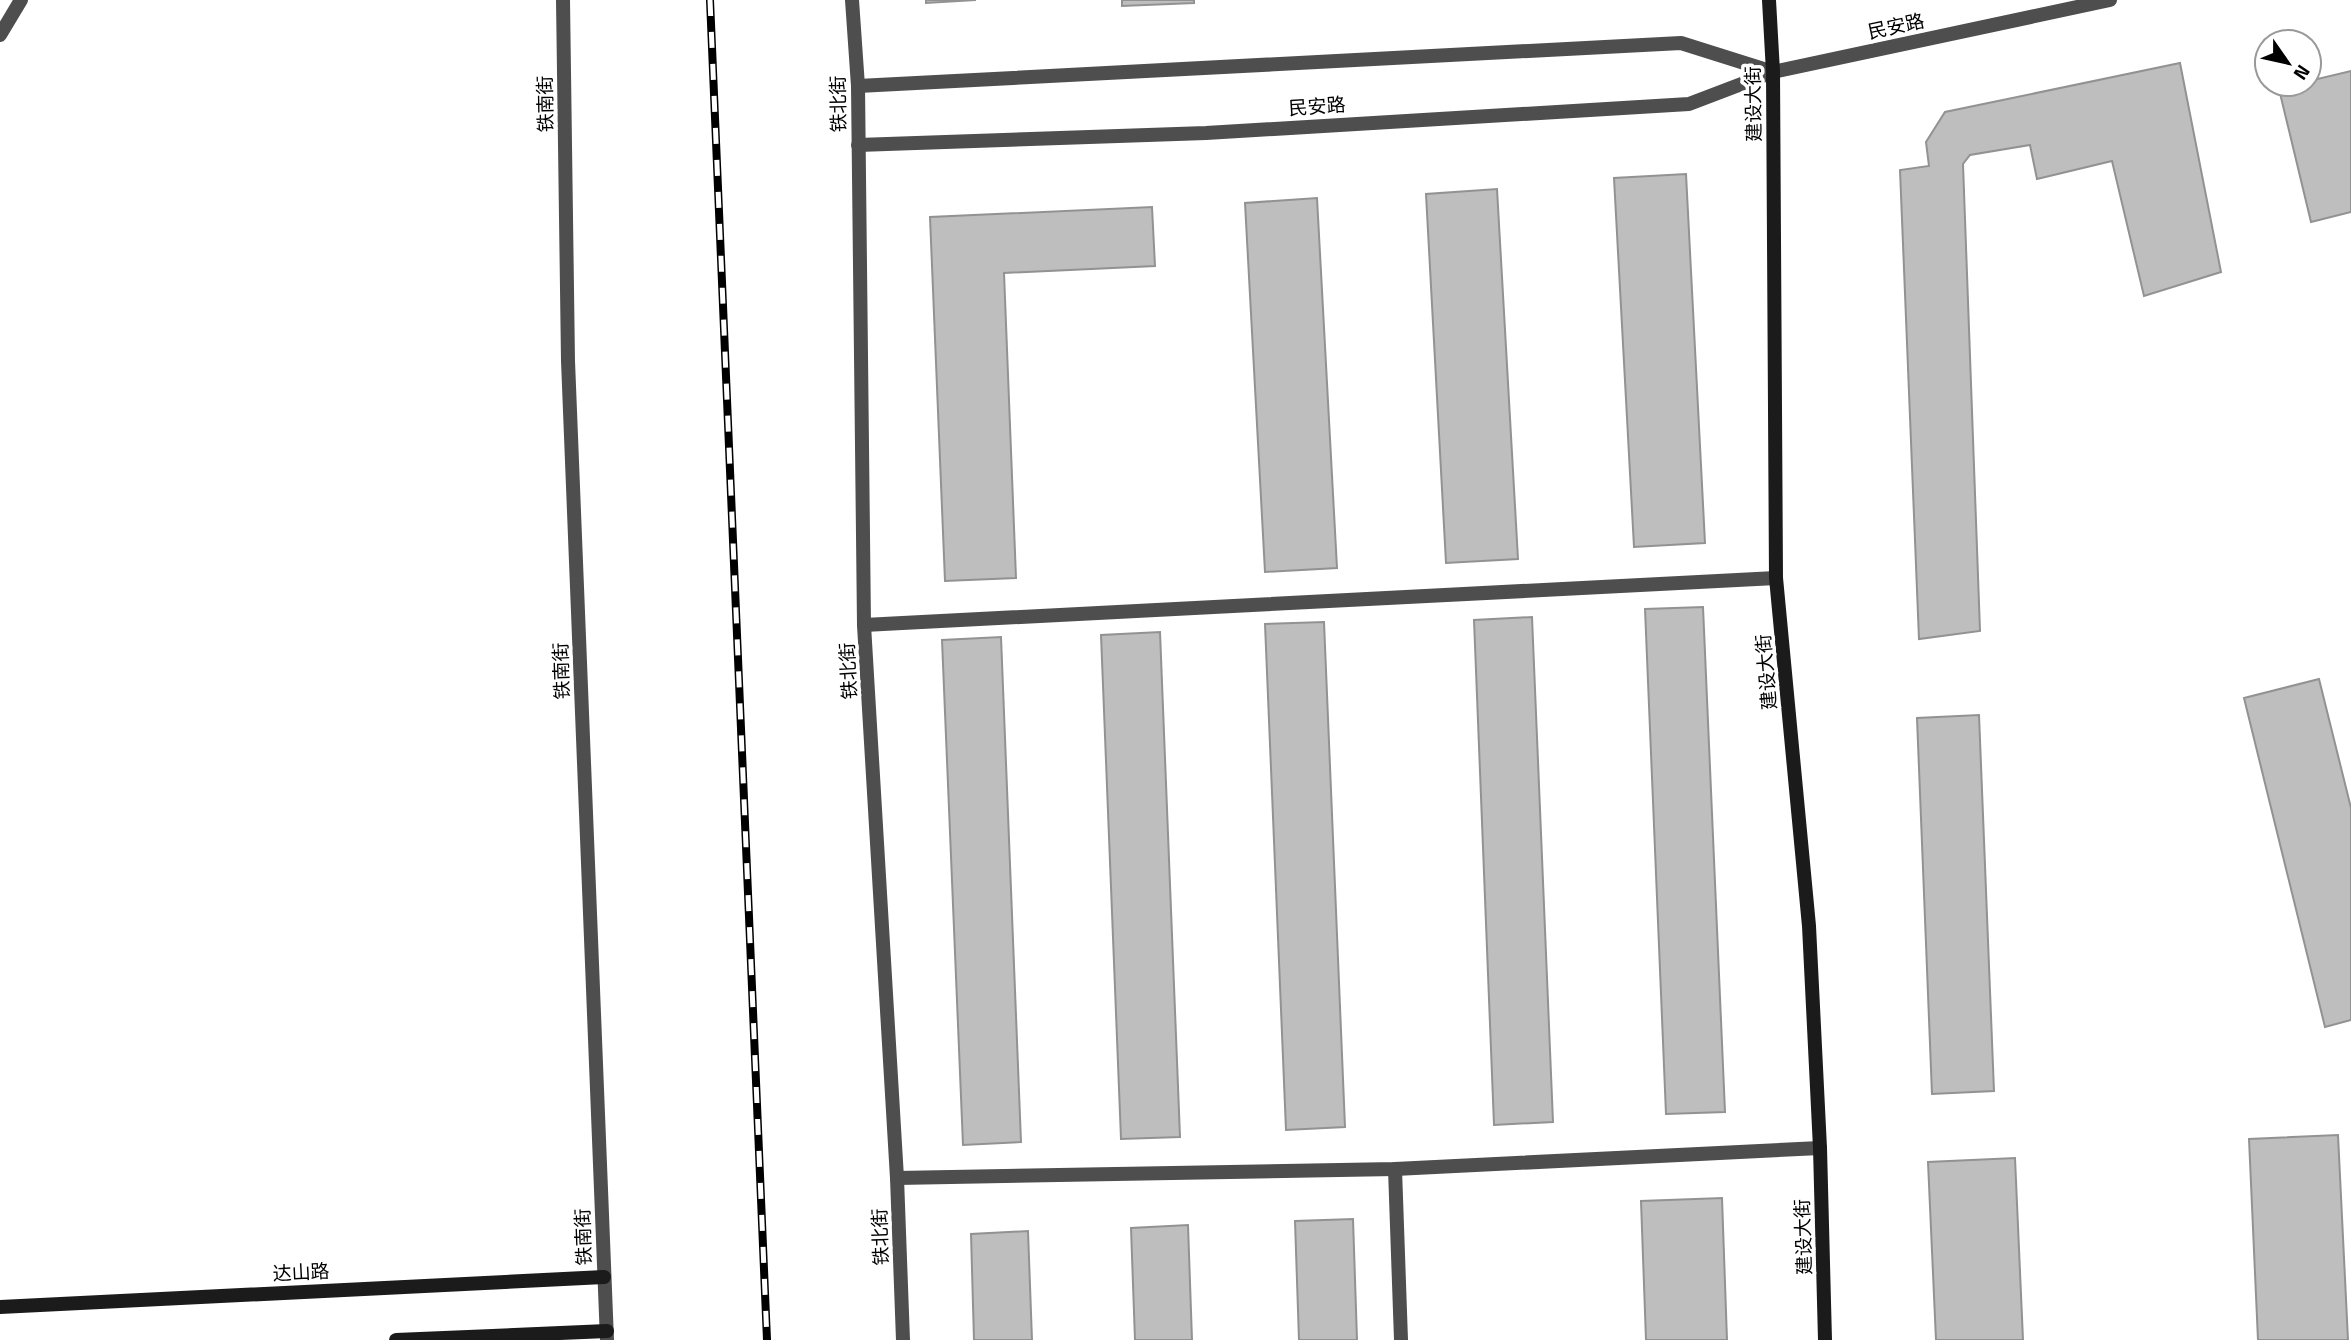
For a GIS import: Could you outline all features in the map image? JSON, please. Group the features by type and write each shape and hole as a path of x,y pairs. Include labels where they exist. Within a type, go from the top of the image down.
{"main road":[{"name":"建设大街","path":"1769,0 1773,72 1776,578 1809,926 1820,1148 1825,1340"},
{"name":"达山路","path":"0,1307 604,1277"},
{"path":"396,1340 607,1335"}],"street":[{"path":"0,35 21,0"},
{"name":"铁南街","path":"563,0 568,361 607,1335"},
{"name":"铁北街","path":"852,0 858,86 864,625 897,1178 903,1340"},
{"name":"民安路","path":"858,145 1206,133 1689,104 1773,72 2110,0"},
{"name":"民安路","path":"858,86 1681,43 1773,72"},
{"path":"864,625 1776,578"},
{"path":"897,1178 1395,1169 1820,1148"},
{"path":"1395,1169 1401,1340"}],"building":[{"path":"926,0 976,0 926,3"},
{"path":"1122,0 1194,0 1194,3 1122,6"},
{"path":"2180,63 2221,272 2144,296 2112,161 2037,179 2030,145 1970,155 1963,164 1980,631 1919,639 1900,170 1929,166 1926,142 1945,112"},
{"path":"2351,71 2351,212 2311,222 2281,98 2323,98 2323,78"},
{"path":"1686,174 1705,543 1634,547 1614,178"},
{"path":"1497,189 1518,559 1446,563 1426,194"},
{"path":"1317,198 1337,568 1265,572 1245,203"},
{"path":"1152,207 1155,266 1004,273 1016,578 945,581 930,217"},
{"path":"1703,607 1725,1112 1666,1114 1645,609"},
{"path":"1532,617 1553,1122 1494,1125 1474,620"},
{"path":"1324,622 1345,1127 1286,1130 1265,624"},
{"path":"1160,632 1180,1137 1121,1139 1101,635"},
{"path":"1001,637 1021,1142 963,1145 942,640"},
{"path":"2319,679 2351,808 2351,1020 2325,1027 2244,698"},
{"path":"1979,715 1994,1091 1932,1094 1917,718"},
{"path":"2338,1135 2348,1340 2258,1340 2249,1139"},
{"path":"2015,1158 2023,1340 1936,1340 1928,1162"},
{"path":"1722,1198 1727,1340 1646,1340 1641,1201"},
{"path":"1353,1219 1357,1340 1299,1340 1295,1221"},
{"path":"1188,1225 1192,1340 1135,1340 1131,1228"},
{"path":"1028,1231 1032,1340 974,1340 971,1234"}],"railway":[{"path":"710,0 767,1340"}]}
